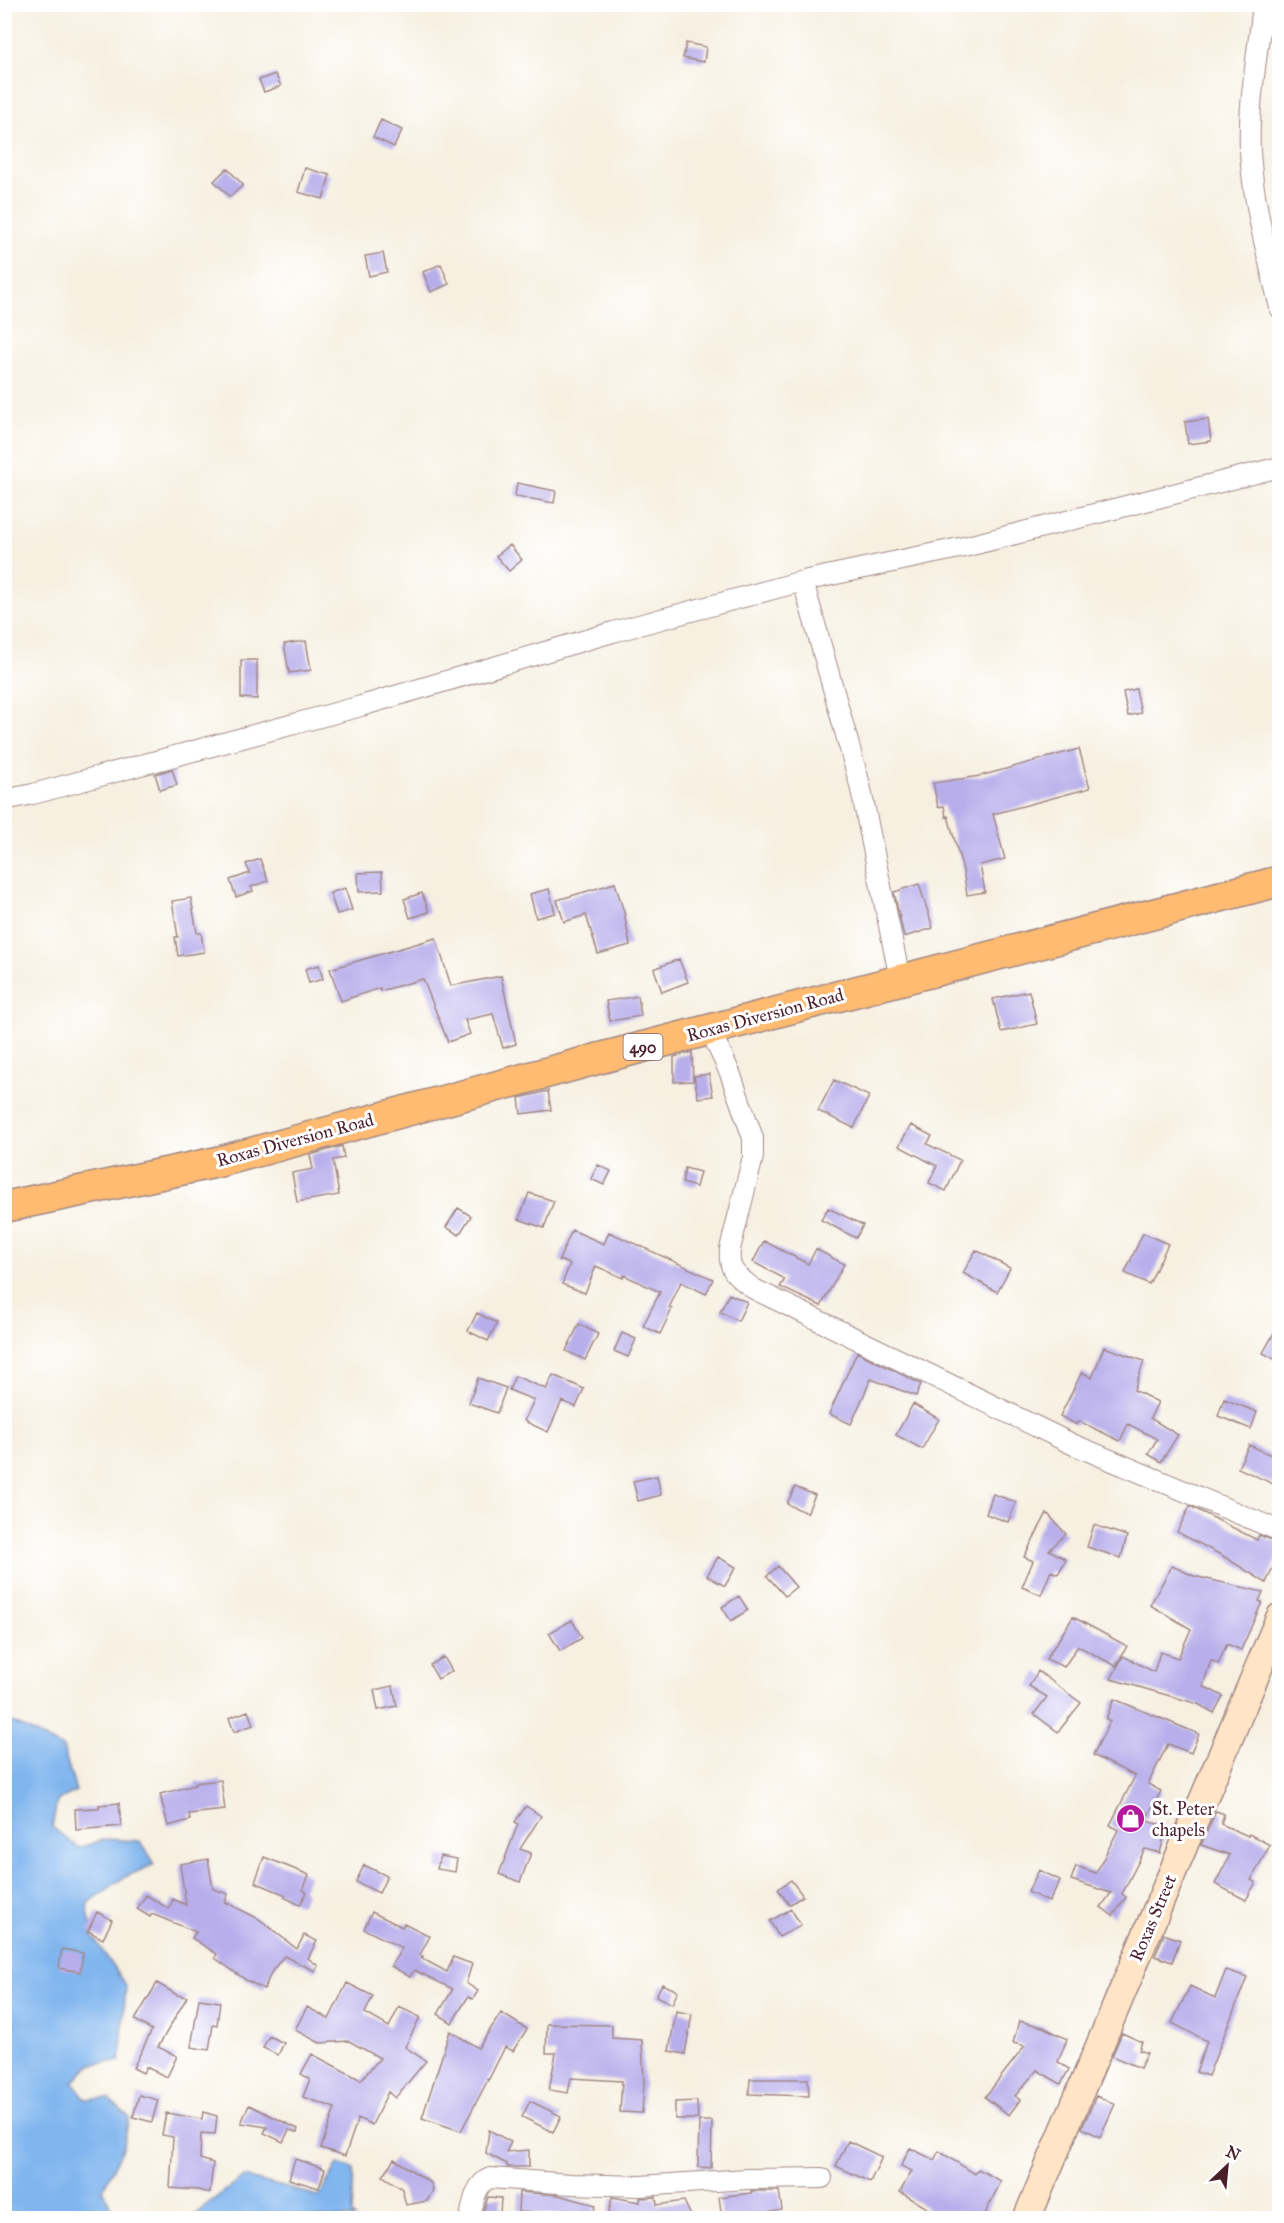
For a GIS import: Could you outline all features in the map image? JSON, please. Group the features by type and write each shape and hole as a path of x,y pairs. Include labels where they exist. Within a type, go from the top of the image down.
{"main road":[{"name":"Roxas Diversion Road","path":"4,1207 218,1162 900,979 1280,881"},
{"name":"Roxas Street","path":"1027,2218 1280,1617"}],"street":[{"path":"1263,4 1251,104 1250,149 1253,188 1280,309"},
{"path":"4,800 361,706 613,632 803,581 964,547 1280,467"},
{"path":"803,581 860,785 900,979"},
{"path":"710,1030 733,1082 753,1138 753,1157 730,1249 729,1263 736,1275 754,1289 1071,1444 1280,1531"},
{"path":"470,2218 479,2186 490,2178 640,2186 822,2178"}],"water":[{"path":"5,1721 15,1723 63,1748 76,1791 57,1801 52,1827 78,1848 106,1839 140,1841 155,1864 123,1878 87,1904 93,1937 126,1985 120,2061 92,2064 73,2082 86,2099 109,2099 129,2117 123,2148 103,2189 114,2216 119,2218 5,2218 5,2188 8,2187 4,2176"},
{"path":"338,2164 354,2169 352,2215 355,2218 192,2218 244,2177 319,2196"}],"building":[{"path":"686,43 706,47 704,62 683,58"},
{"path":"275,74 281,86 264,92 259,80"},
{"path":"381,120 402,130 394,147 373,137"},
{"path":"227,168 243,185 230,197 214,181"},
{"path":"305,168 330,175 323,199 298,192"},
{"path":"383,253 387,272 369,276 365,256"},
{"path":"441,264 449,284 431,292 423,272"},
{"path":"1208,419 1211,441 1188,444 1185,422"},
{"path":"517,483 556,491 554,503 515,496"},
{"path":"510,545 522,560 509,571 496,556"},
{"path":"306,641 311,670 289,673 284,644"},
{"path":"241,660 257,660 257,699 241,698"},
{"path":"1136,689 1141,713 1128,716 1123,692"},
{"path":"1079,749 1090,788 993,814 1005,859 980,865 985,892 967,895 963,870 948,816 946,817 944,806 938,807 933,783 980,776"},
{"path":"172,769 177,785 160,790 155,774"},
{"path":"260,859 268,881 251,887 253,891 236,897 230,880 250,873 246,864"},
{"path":"382,872 383,891 359,892 358,873"},
{"path":"615,883 624,912 630,945 598,954 586,915 564,922 557,900"},
{"path":"919,884 933,928 904,937 894,892"},
{"path":"345,888 352,910 337,914 330,893"},
{"path":"549,889 555,913 536,918 530,894"},
{"path":"422,893 429,912 410,918 404,899"},
{"path":"191,898 197,933 201,933 204,952 178,956 175,937 178,937 172,901"},
{"path":"436,938 451,986 501,976 516,1044 503,1048 493,1014 465,1020 470,1034 448,1042 423,979 380,991 380,988 341,1001 330,969"},
{"path":"679,959 688,982 662,992 654,969"},
{"path":"319,965 323,979 309,983 305,969"},
{"path":"1029,991 1037,1024 1001,1032 993,999"},
{"path":"638,996 641,1016 610,1021 606,1001"},
{"path":"692,1052 693,1081 674,1082 674,1057"},
{"path":"709,1074 713,1096 698,1098 694,1076"},
{"path":"834,1080 869,1096 854,1128 818,1111"},
{"path":"548,1091 551,1110 521,1114 519,1098"},
{"path":"911,1125 932,1136 927,1144 960,1160 946,1191 929,1183 937,1166 899,1146"},
{"path":"342,1146 344,1158 333,1160 339,1195 297,1202 292,1173 313,1169 310,1155"},
{"path":"598,1165 611,1171 604,1185 591,1179"},
{"path":"685,1168 700,1172 696,1187 682,1183"},
{"path":"529,1193 554,1201 544,1228 519,1219"},
{"path":"458,1208 471,1216 459,1235 446,1227"},
{"path":"828,1208 863,1225 856,1238 821,1220"},
{"path":"572,1230 604,1244 609,1232 713,1279 706,1294 681,1282 660,1334 643,1326 660,1292 624,1275 623,1278 596,1266 585,1293 562,1284 570,1264 559,1260"},
{"path":"1143,1233 1168,1244 1149,1284 1125,1273"},
{"path":"764,1241 808,1264 816,1249 844,1264 821,1306 780,1287 785,1279 753,1262"},
{"path":"976,1250 1010,1268 997,1292 963,1273"},
{"path":"729,1294 747,1302 738,1321 720,1312"},
{"path":"477,1313 497,1323 488,1341 468,1331"},
{"path":"1280,1322 1280,1362 1263,1353"},
{"path":"579,1324 598,1334 585,1360 566,1351"},
{"path":"622,1333 636,1339 628,1357 614,1351"},
{"path":"1104,1347 1144,1361 1134,1390 1158,1402 1150,1418 1178,1435 1161,1462 1148,1454 1157,1439 1128,1424 1120,1441 1079,1421 1077,1425 1060,1416 1082,1372 1092,1378"},
{"path":"857,1352 921,1384 916,1396 871,1379 851,1424 829,1414"},
{"path":"553,1375 584,1389 576,1407 562,1401 548,1432 524,1421 534,1400 509,1390 515,1376 546,1389"},
{"path":"478,1378 506,1388 497,1413 469,1403"},
{"path":"1224,1399 1257,1412 1251,1429 1218,1416"},
{"path":"913,1404 939,1419 922,1449 896,1435"},
{"path":"1249,1445 1280,1459 1280,1487 1238,1468"},
{"path":"657,1476 661,1495 638,1501 633,1481"},
{"path":"795,1487 815,1495 807,1513 787,1504"},
{"path":"993,1494 1016,1502 1008,1522 986,1514"},
{"path":"1190,1506 1257,1540 1259,1535 1280,1543 1280,1552 1266,1583 1223,1556 1177,1532"},
{"path":"1047,1513 1066,1534 1049,1550 1066,1559 1058,1574 1051,1571 1041,1595 1022,1587 1033,1561 1024,1557"},
{"path":"1094,1525 1127,1536 1121,1558 1087,1547"},
{"path":"718,1557 736,1567 725,1586 707,1576"},
{"path":"778,1566 796,1587 785,1596 767,1576"},
{"path":"1172,1566 1194,1576 1263,1592 1259,1601 1262,1602 1241,1650 1227,1644 1218,1664 1211,1660 1203,1686 1223,1696 1214,1713 1198,1704 1111,1679 1123,1656 1154,1672 1160,1652 1178,1658 1191,1629 1150,1605"},
{"path":"739,1596 748,1610 731,1621 722,1607"},
{"path":"1073,1617 1127,1646 1116,1666 1078,1646 1064,1667 1046,1659"},
{"path":"572,1620 582,1638 560,1651 549,1633"},
{"path":"444,1657 452,1671 438,1679 430,1665"},
{"path":"1038,1671 1081,1703 1058,1732 1034,1714 1047,1697 1029,1686"},
{"path":"393,1686 397,1706 378,1710 374,1690"},
{"path":"1114,1699 1199,1734 1191,1753 1168,1744 1148,1784 1161,1791 1145,1821 1167,1826 1160,1853 1145,1849 1122,1894 1126,1897 1113,1916 1101,1907 1111,1893 1071,1880 1076,1866 1096,1873 1118,1830 1110,1825 1135,1776 1093,1755 1110,1721 1106,1719"},
{"path":"248,1711 253,1725 234,1732 229,1718"},
{"path":"221,1780 225,1810 189,1814 190,1820 168,1826 160,1794 195,1785 195,1783"},
{"path":"119,1803 121,1826 76,1830 75,1809 99,1808 99,1805"},
{"path":"526,1806 541,1816 520,1849 531,1853 520,1882 499,1874 518,1824 515,1822"},
{"path":"1216,1811 1224,1814 1221,1824 1248,1836 1249,1834 1270,1845 1251,1880 1256,1882 1246,1900 1215,1884 1230,1855 1201,1845"},
{"path":"440,1856 457,1859 455,1872 437,1869"},
{"path":"264,1857 309,1875 303,1890 307,1892 300,1905 284,1897 286,1895 255,1882"},
{"path":"208,1859 213,1889 228,1894 225,1902 259,1919 297,1949 304,1935 317,1941 308,1958 318,1966 315,1971 284,1956 272,1971 264,1989 246,1980 215,1958 217,1954 192,1938 196,1932 152,1914 150,1917 137,1909 146,1895 169,1909 173,1899 186,1905 180,1864"},
{"path":"364,1865 387,1876 379,1893 356,1882"},
{"path":"1039,1870 1060,1880 1049,1902 1028,1892"},
{"path":"791,1880 803,1896 789,1905 778,1889"},
{"path":"791,1909 801,1925 779,1937 770,1921"},
{"path":"97,1912 112,1920 103,1939 88,1931"},
{"path":"372,1912 402,1927 404,1923 430,1936 420,1955 423,1956 421,1958 447,1972 453,1957 472,1964 466,1983 478,1991 473,1999 468,1997 452,2023 438,2014 453,1989 414,1970 410,1977 391,1966 402,1948 364,1929"},
{"path":"1164,1934 1180,1940 1172,1962 1155,1956"},
{"path":"62,1949 83,1953 80,1972 59,1968"},
{"path":"1226,1970 1247,1977 1208,2076 1196,2072 1207,2041 1172,2023 1190,1986 1215,1998"},
{"path":"157,1983 177,1995 187,1997 158,2047 177,2056 167,2077 146,2067 143,2073 133,2068 152,2030 135,2020"},
{"path":"347,1983 373,1996 365,2013 389,2027 399,2007 420,2017 405,2047 426,2061 395,2098 388,2092 372,2125 358,2118 345,2156 321,2148 335,2108 303,2097 310,2079 301,2074 312,2054 361,2080 380,2058 349,2041 320,2043 295,2030 307,2007 329,2019"},
{"path":"662,1984 678,1991 672,2004 656,1996"},
{"path":"199,1999 220,2002 217,2025 213,2025 209,2050 191,2047"},
{"path":"676,2011 692,2014 685,2054 669,2051"},
{"path":"501,2013 527,2029 513,2051 505,2047 461,2131 422,2118 450,2031 478,2048"},
{"path":"1019,2021 1043,2027 1067,2039 1058,2062 1069,2069 1061,2084 1037,2070 1015,2096 1020,2100 1009,2115 985,2097 1025,2046 1013,2043"},
{"path":"547,2024 612,2025 612,2038 642,2040 644,2084 642,2113 620,2112 622,2081 571,2078 568,2093 549,2090 556,2053 546,2053"},
{"path":"1122,2033 1142,2042 1139,2050 1147,2053 1140,2068 1112,2056"},
{"path":"269,2036 284,2043 278,2055 263,2048"},
{"path":"750,2079 808,2079 809,2096 749,2094"},
{"path":"139,2095 158,2100 152,2122 133,2117"},
{"path":"1096,2096 1115,2104 1100,2137 1082,2128"},
{"path":"530,2101 561,2116 553,2132 522,2117"},
{"path":"697,2101 698,2119 675,2119 675,2102"},
{"path":"249,2105 298,2129 297,2132 289,2130 283,2142 264,2133 267,2127 241,2123"},
{"path":"203,2112 217,2116 215,2134 201,2133 200,2159 213,2163 210,2193 170,2188 173,2137 162,2135 166,2113 202,2119"},
{"path":"699,2121 712,2121 711,2168 698,2167"},
{"path":"489,2130 511,2142 506,2152 529,2150 529,2167 507,2167 507,2164 486,2153"},
{"path":"848,2141 882,2157 870,2182 836,2166"},
{"path":"910,2148 934,2160 939,2151 975,2174 978,2169 1001,2181 983,2218 944,2218 900,2192 912,2171 901,2166"},
{"path":"295,2159 325,2169 319,2188 289,2179"},
{"path":"394,2159 431,2183 433,2190 427,2201 406,2205 402,2189 383,2176"},
{"path":"751,2191 779,2191 782,2210 741,2218 722,2218 719,2197 752,2193"},
{"path":"519,2192 558,2195 596,2205 592,2218 563,2218 564,2215 518,2212"},
{"path":"488,2197 501,2198 500,2214 483,2212"},
{"path":"612,2197 640,2202 640,2198 656,2197 657,2205 684,2201 692,2218 608,2217"}],"place":[{"name":"St. Peter chapels","path":"1131,1819"}]}
